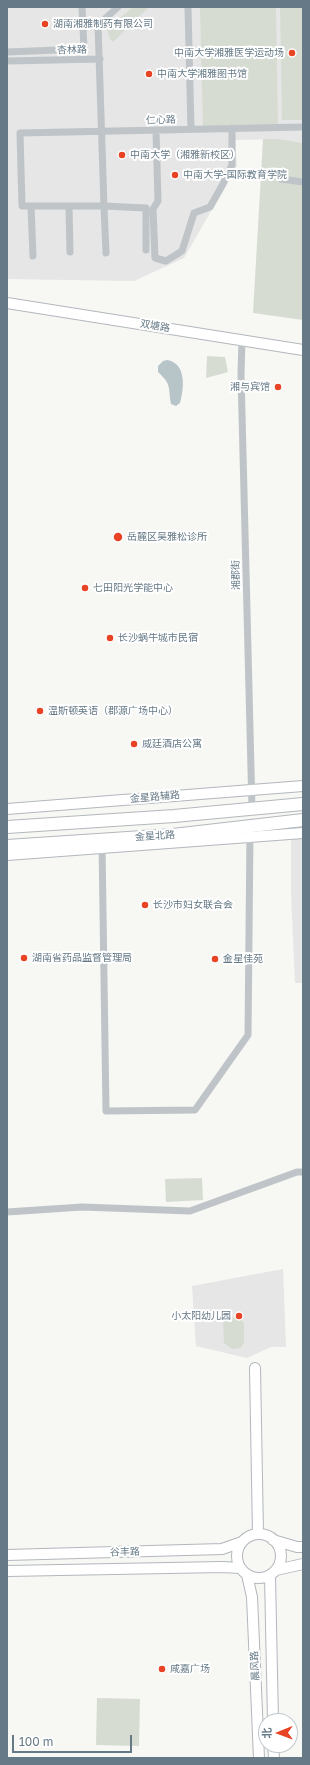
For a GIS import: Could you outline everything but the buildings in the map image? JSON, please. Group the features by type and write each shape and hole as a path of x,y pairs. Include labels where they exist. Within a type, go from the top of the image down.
{"main road":[{"name":"金星北路","path":"7,827 174,816 303,804"},
{"name":"金星北路","path":"7,846 102,844 172,835 250,832 303,820"}],"street":[{"path":"7,52 84,48 82,7"},
{"name":"杏林路","path":"7,61 100,59 98,24 118,7"},
{"path":"188,7 191,129"},
{"path":"100,59 106,253"},
{"name":"仁心路","path":"32,206 22,206 20,134 303,127"},
{"path":"156,130 158,201 154,210 155,258 166,261 182,251 194,213 210,207 223,184 232,165 232,128"},
{"path":"282,179 303,182"},
{"path":"33,256 32,206 104,206 146,208 146,250"},
{"path":"69,206 70,252"},
{"name":"双塘路","path":"7,303 242,339 303,350"},
{"name":"湘郡街","path":"242,339 241,374 252,809"},
{"name":"金星路辅路","path":"7,809 303,786"},
{"path":"7,855 102,844 106,1111 195,1110 248,1035 250,832 303,833"},
{"path":"7,1212 82,1207 190,1211 290,1175 303,1172"},
{"path":"255,1368 258,1534"},
{"path":"303,1547 297,1547 258,1534 252,1535 242,1542 237,1555 243,1572 258,1579 303,1564"},
{"path":"273,1540 280,1551 281,1558 273,1573"},
{"name":"谷丰路","path":"7,1555 222,1549 242,1542"},
{"name":"谷丰路","path":"7,1571 222,1567 243,1572"},
{"name":"晨风路","path":"243,1572 252,1597 259,1758"},
{"name":"晨风路","path":"272,1713 269,1596 273,1573"}],"shaded area":[{"name":"中南大学（湘雅新校区）","path":"7,7 303,7 303,143 279,139 235,140 237,166 184,258 134,281 7,279"},
{"path":"133,7 149,7 113,42 110,39 107,29"},
{"path":"200,7 276,7 278,127 203,128"},
{"name":"中南大学湘雅医学运动场","path":"280,7 303,7 303,120 282,120"},
{"path":"263,139 279,139 303,143 303,320 253,313"},
{"path":"207,356 225,357 228,372 206,378"},
{"path":"167,360 173,362 181,371 183,384 182,391 180,403 176,406 171,404 166,380 158,372 158,366 163,361"},
{"path":"303,838 303,983 295,983 291,893 291,840"},
{"path":"202,1178 203,1200 166,1202 165,1179"},
{"name":"小太阳幼儿园","path":"283,1269 286,1347 271,1347 247,1358 196,1346 192,1286"},
{"path":"228,1317 238,1317 244,1323 244,1342 241,1348 232,1349 224,1343 223,1321"},
{"path":"97,1698 140,1699 139,1746 96,1745"}],"place":[{"name":"湖南湘雅制药有限公司","path":"45,24"},
{"name":"中南大学湘雅医学运动场","path":"292,53"},
{"name":"中南大学湘雅图书馆","path":"149,74"},
{"name":"中南大学（湘雅新校区）","path":"122,155"},
{"name":"中南大学-国际教育学院","path":"175,175"},
{"name":"湘与宾馆","path":"278,387"},
{"name":"岳麓区吴雅松诊所","path":"118,537"},
{"name":"七田阳光学能中心","path":"85,588"},
{"name":"长沙蜗牛城市民宿","path":"110,638"},
{"name":"温斯顿英语（郡源广场中心）","path":"40,711"},
{"name":"威廷酒店公寓","path":"134,744"},
{"name":"长沙市妇女联合会","path":"145,905"},
{"name":"湖南省药品监督管理局","path":"24,958"},
{"name":"金星佳苑","path":"215,959"},
{"name":"小太阳幼儿园","path":"239,1316"},
{"name":"咸嘉广场","path":"162,1669"}]}
